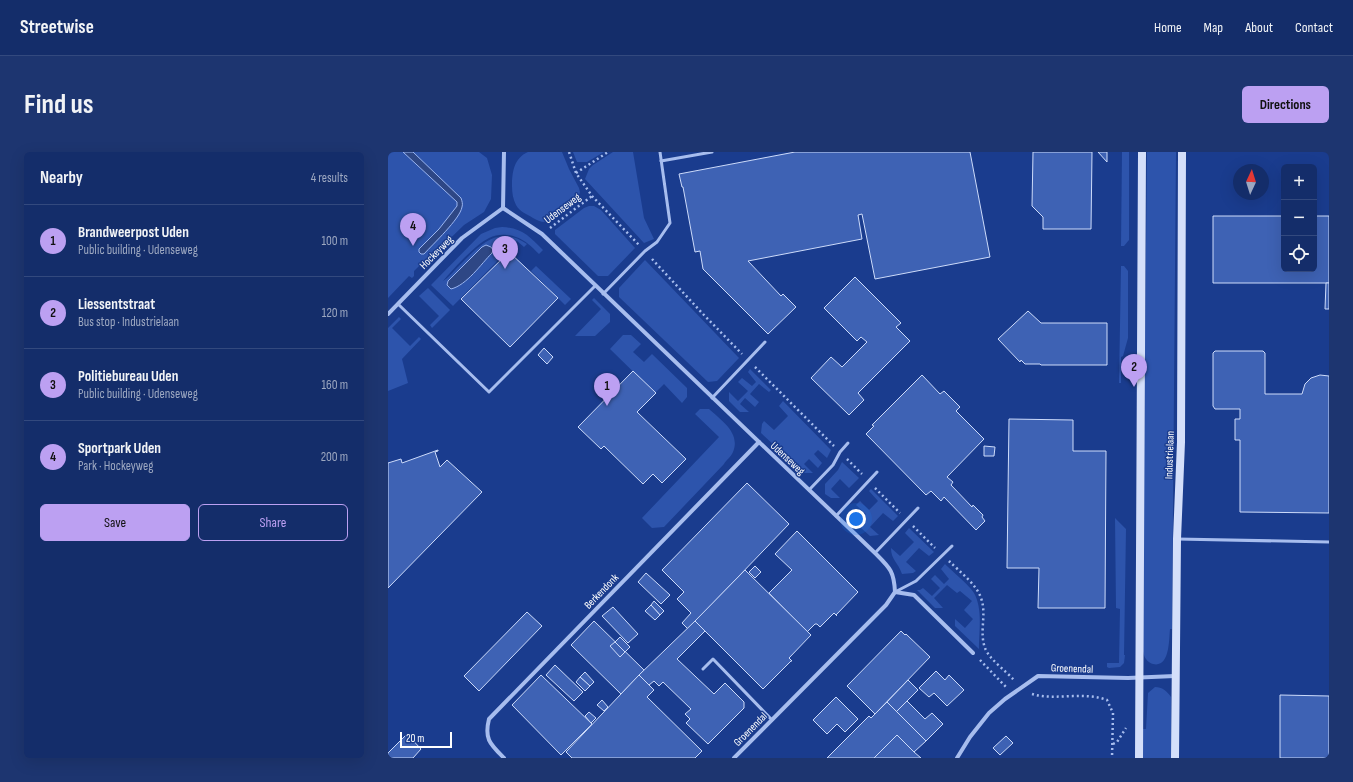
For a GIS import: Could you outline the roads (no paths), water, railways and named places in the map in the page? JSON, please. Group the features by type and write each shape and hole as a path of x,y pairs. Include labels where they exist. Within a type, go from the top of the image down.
{"main road":[{"path":"1139,758 1142,152"},
{"name":"Industrielaan","path":"1174,758 1177,539 1181,434 1182,152"}],"street":[{"path":"503,208 504,152"},
{"name":"Udenseweg","path":"503,208 542,234 875,553 890,568 894,580 895,592"},
{"name":"Hockeyweg","path":"388,314 462,238 503,208"},
{"name":"Berkendonk","path":"504,758 495,750 488,738 486,730 489,719 759,442"},
{"path":"895,592 914,595 973,654"},
{"name":"Groenendal","path":"734,758 886,605 895,592"},
{"name":"Groenendal","path":"957,758 970,737 989,713 1012,693 1038,676 1099,678 1175,676"}],"lane":[{"path":"603,294 645,251 657,242 670,223 660,152"},
{"path":"661,161 712,152"},
{"path":"398,304 489,392 595,286"},
{"path":"712,398 765,342"},
{"path":"809,490 832,465 848,443"},
{"path":"836,516 877,472"},
{"path":"875,553 918,508"},
{"path":"1177,539 1329,542"},
{"path":"895,592 916,582 952,546"},
{"path":"703,669 713,659 772,720"}],"place":[{"name":"Sportpark Uden","path":"413,246"},
{"name":"Politiebureau Uden","path":"505,269"},
{"name":"Liessentstraat","path":"1134,387"},
{"name":"Brandweerpost Uden","path":"607,406"}]}
